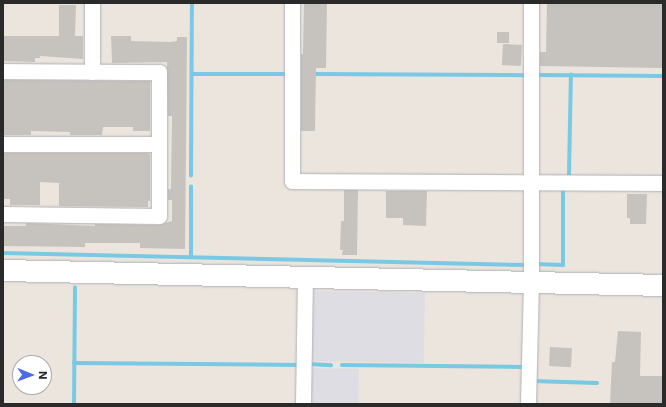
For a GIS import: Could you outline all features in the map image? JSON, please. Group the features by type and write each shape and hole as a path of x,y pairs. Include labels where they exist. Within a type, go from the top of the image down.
{"street":[{"path":"92,3 92,72"},
{"path":"292,3 292,181 663,183"},
{"path":"528,404 531,281 531,3"},
{"path":"3,71 159,72 159,216 3,214"},
{"path":"3,144 159,144"},
{"path":"3,270 663,285"},
{"path":"303,404 305,276"}],"shaded area":[{"path":"310,291 425,293 424,363 309,361"},
{"path":"308,368 359,369 358,404 307,404"}],"building":[{"path":"304,3 327,3 326,68 316,68 315,131 301,131 301,54 303,54"},
{"path":"547,3 663,3 663,68 540,66 540,52 546,52"},
{"path":"59,5 76,5 75,36 83,36 83,59 40,56 40,58 35,58 35,62 3,61 3,36 59,36"},
{"path":"497,32 509,32 509,43 497,43"},
{"path":"111,36 131,36 131,41 170,42 177,41 177,37 187,37 185,249 140,248 140,243 85,243 85,247 3,246 3,226 26,226 26,223 95,226 95,224 159,225 172,221 172,200 168,200 168,189 171,189 172,116 168,116 167,62 112,63"},
{"path":"503,44 522,45 521,66 502,65"},
{"path":"3,80 150,81 150,131 133,131 133,127 103,127 102,135 70,135 70,132 31,131 31,135 3,135"},
{"path":"3,153 148,153 150,155 150,201 148,201 148,207 59,206 59,183 40,182 40,205 10,205 10,199 3,199"},
{"path":"344,190 358,190 357,255 342,255 343,250 340,250 341,221 344,221"},
{"path":"386,191 427,191 426,226 403,225 403,218 386,218"},
{"path":"627,194 647,194 646,224 630,224 630,218 627,218"},
{"path":"618,331 641,332 640,376 663,376 663,404 610,404 612,362 615,362"},
{"path":"550,347 572,348 571,367 549,366"}],"waterway":[{"path":"191,176 192,3"},
{"path":"192,74 284,74"},
{"path":"311,74 526,75"},
{"path":"537,75 663,76"},
{"path":"569,175 571,75"},
{"path":"191,187 191,257"},
{"path":"536,264 563,265 563,189"},
{"path":"3,253 525,265"},
{"path":"74,404 75,288"},
{"path":"74,363 297,365"},
{"path":"309,364 331,365"},
{"path":"342,365 522,367"},
{"path":"532,381 597,383"}]}
